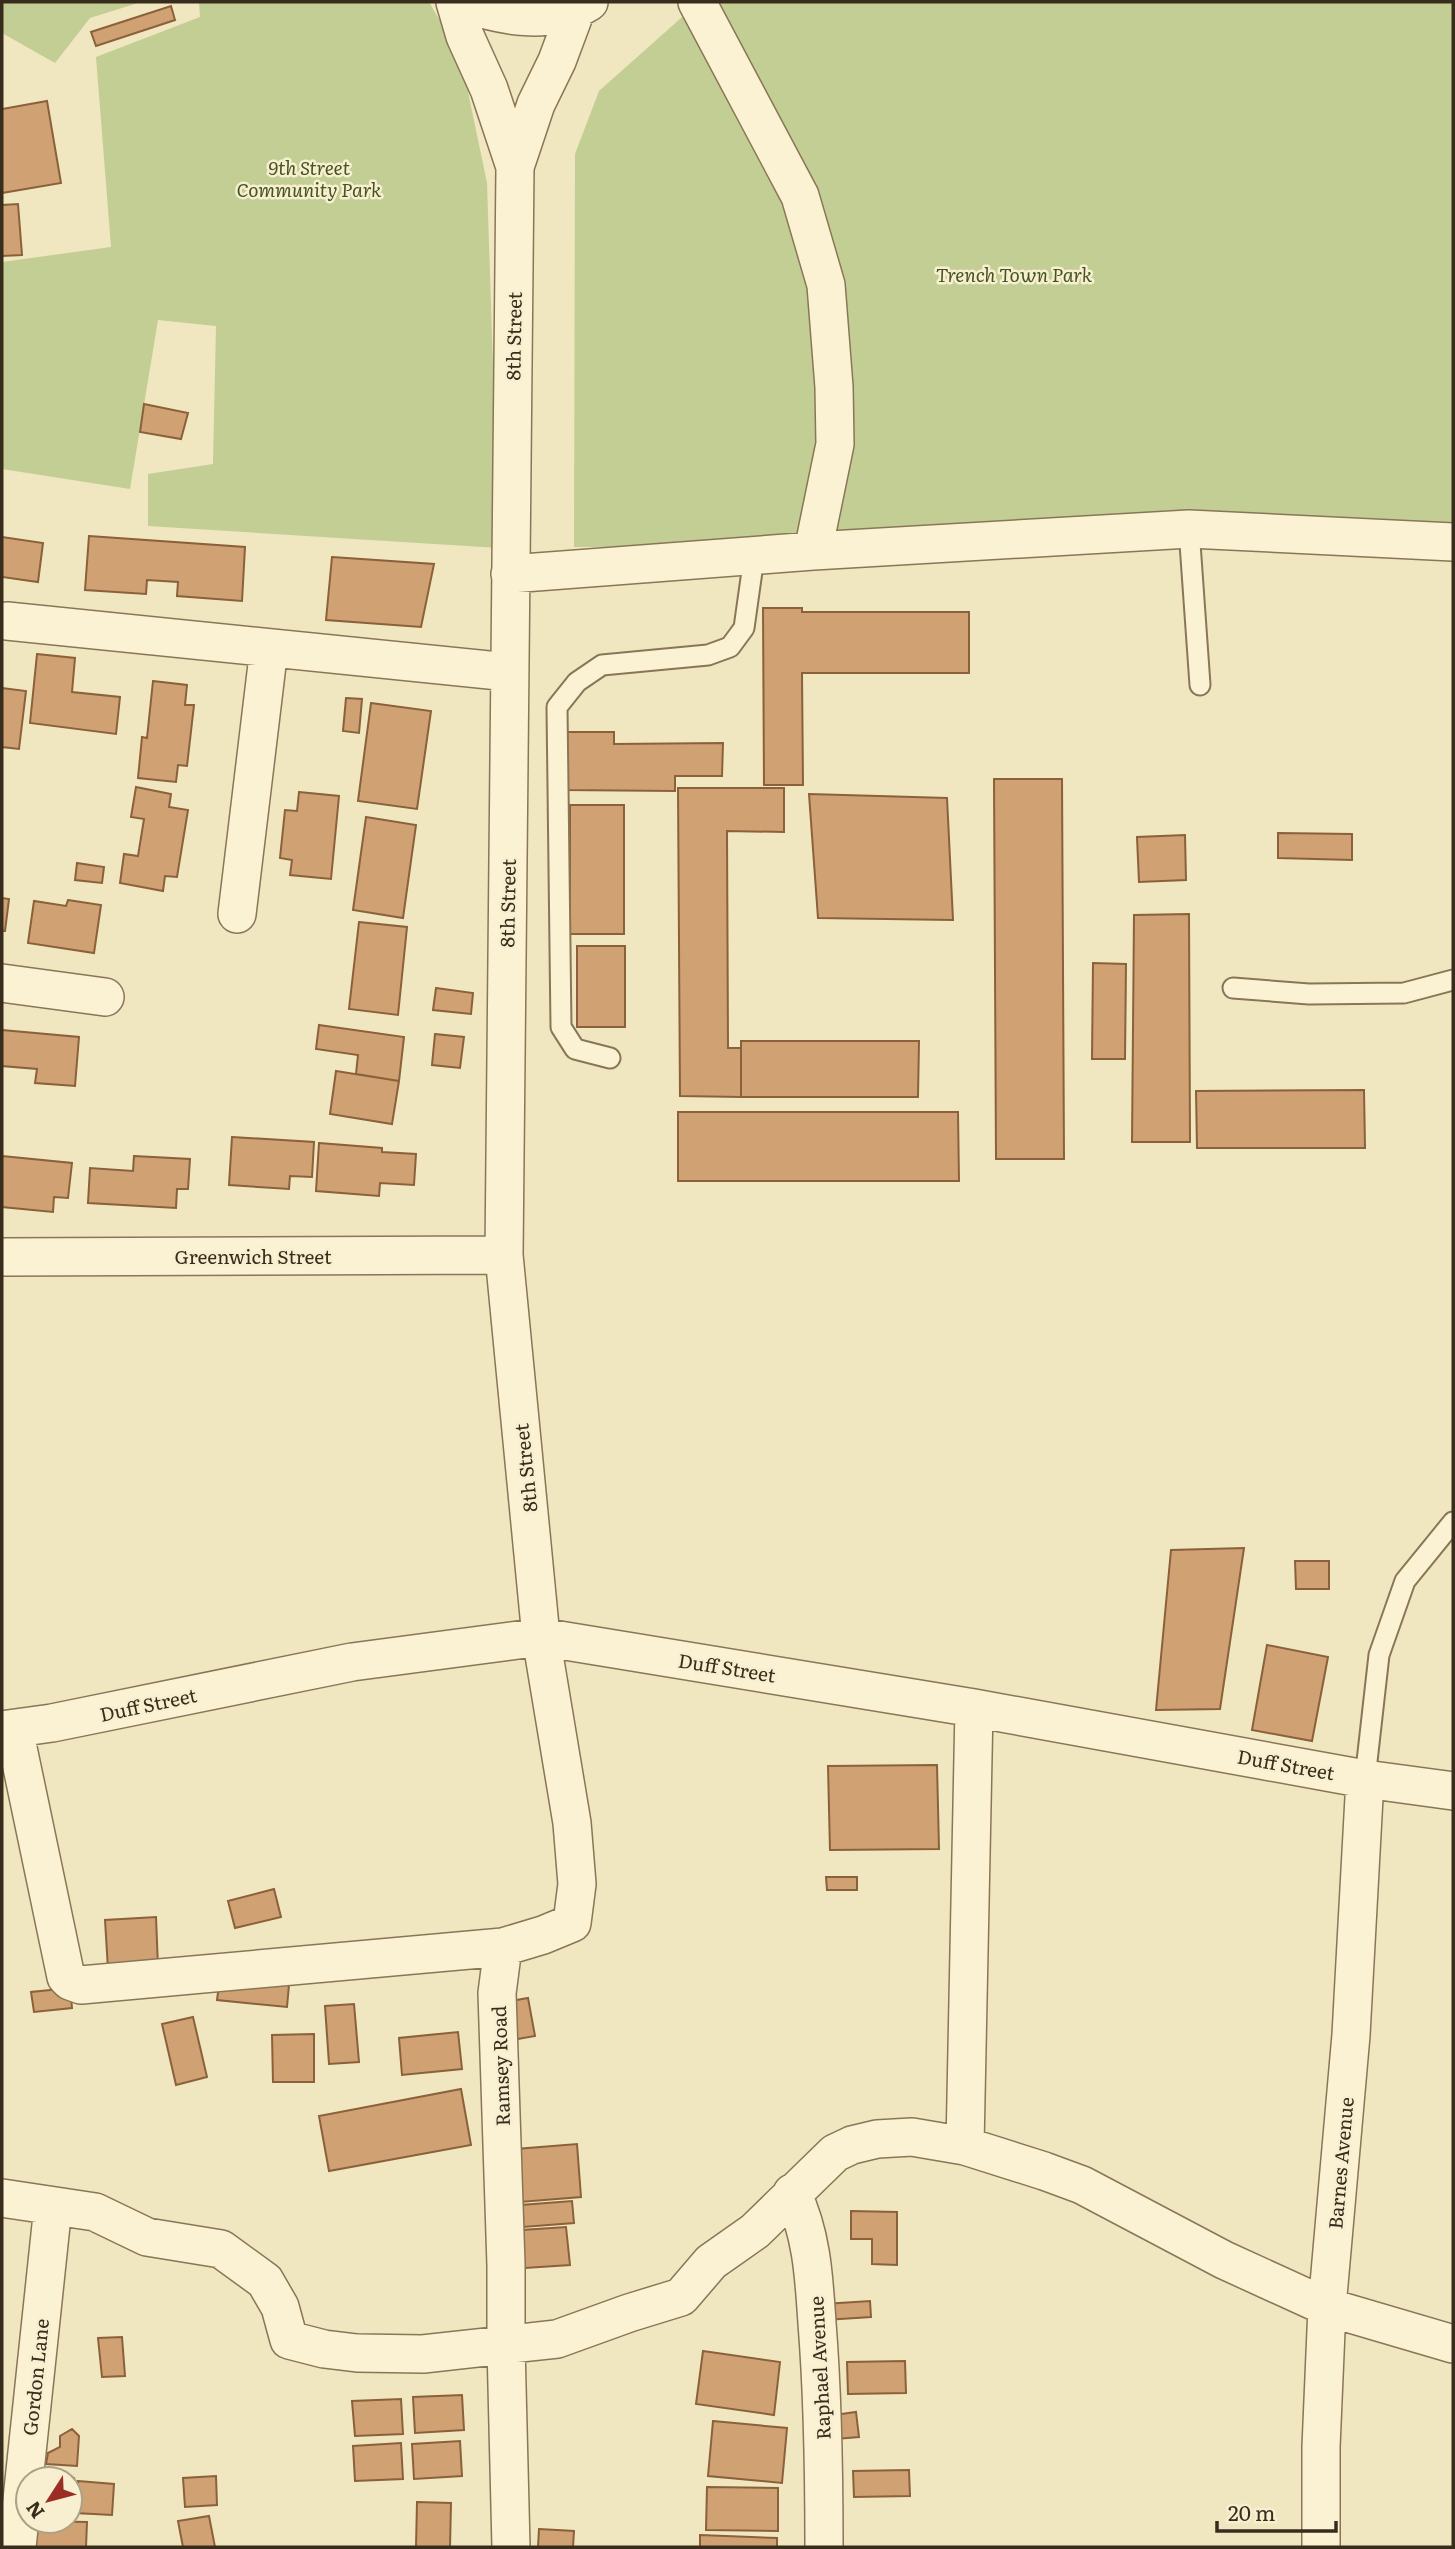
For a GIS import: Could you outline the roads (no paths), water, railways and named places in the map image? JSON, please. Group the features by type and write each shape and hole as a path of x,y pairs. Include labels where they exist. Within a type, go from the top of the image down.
{"street":[{"path":"515,167 493,100 465,36 457,2 506,16 542,16 582,6"},
{"path":"697,2 800,196 826,285 834,387 835,444 813,551"},
{"path":"515,167 536,104 582,6"},
{"name":"8th Street","path":"515,167 504,1255 541,1637"},
{"path":"510,574 813,551 1189,529 1453,542"},
{"path":"7,621 509,672"},
{"path":"237,914 269,648"},
{"path":"2,983 104,997"},
{"name":"Greenwich Street","path":"2,1257 504,1255"},
{"path":"8,1729 66,1977 70,1981 81,1985 503,1947 572,1923 576,1884 572,1823 541,1637"},
{"name":"Duff Street","path":"8,1729 52,1723 352,1662 541,1637 974,1708 1365,1779 1453,1791"},
{"path":"965,2146 974,1708"},
{"name":"Barnes Avenue","path":"1321,2547 1326,2306 1351,2035 1365,1779"},
{"name":"Ramsey Road","path":"503,1947 497,1993 506,2265 511,2547"},
{"path":"2,2198 95,2212 147,2237 221,2249 265,2281 280,2307 289,2340 356,2353 423,2354 557,2339 681,2297 711,2262 755,2231 835,2153 852,2145 877,2139 912,2137 965,2146 1082,2185 1224,2260 1326,2306 1453,2344"},
{"name":"Raphael Avenue","path":"792,2193 802,2213 809,2239 815,2294 823,2403 824,2547"},
{"name":"Gordon Lane","path":"18,2547 53,2206"}],"lane":[{"path":"1189,529 1200,685"},
{"path":"610,1058 575,1049 561,1027 558,707 577,682 602,665 708,655 730,647 744,628 754,557"},
{"path":"1233,988 1309,994 1404,993 1453,980"},
{"path":"1365,1779 1379,1655 1405,1581 1453,1522"}],"park label":[{"name":"9th Street Community Park","path":"309,178"},
{"name":"Trench Town Park","path":"1014,274"}]}
